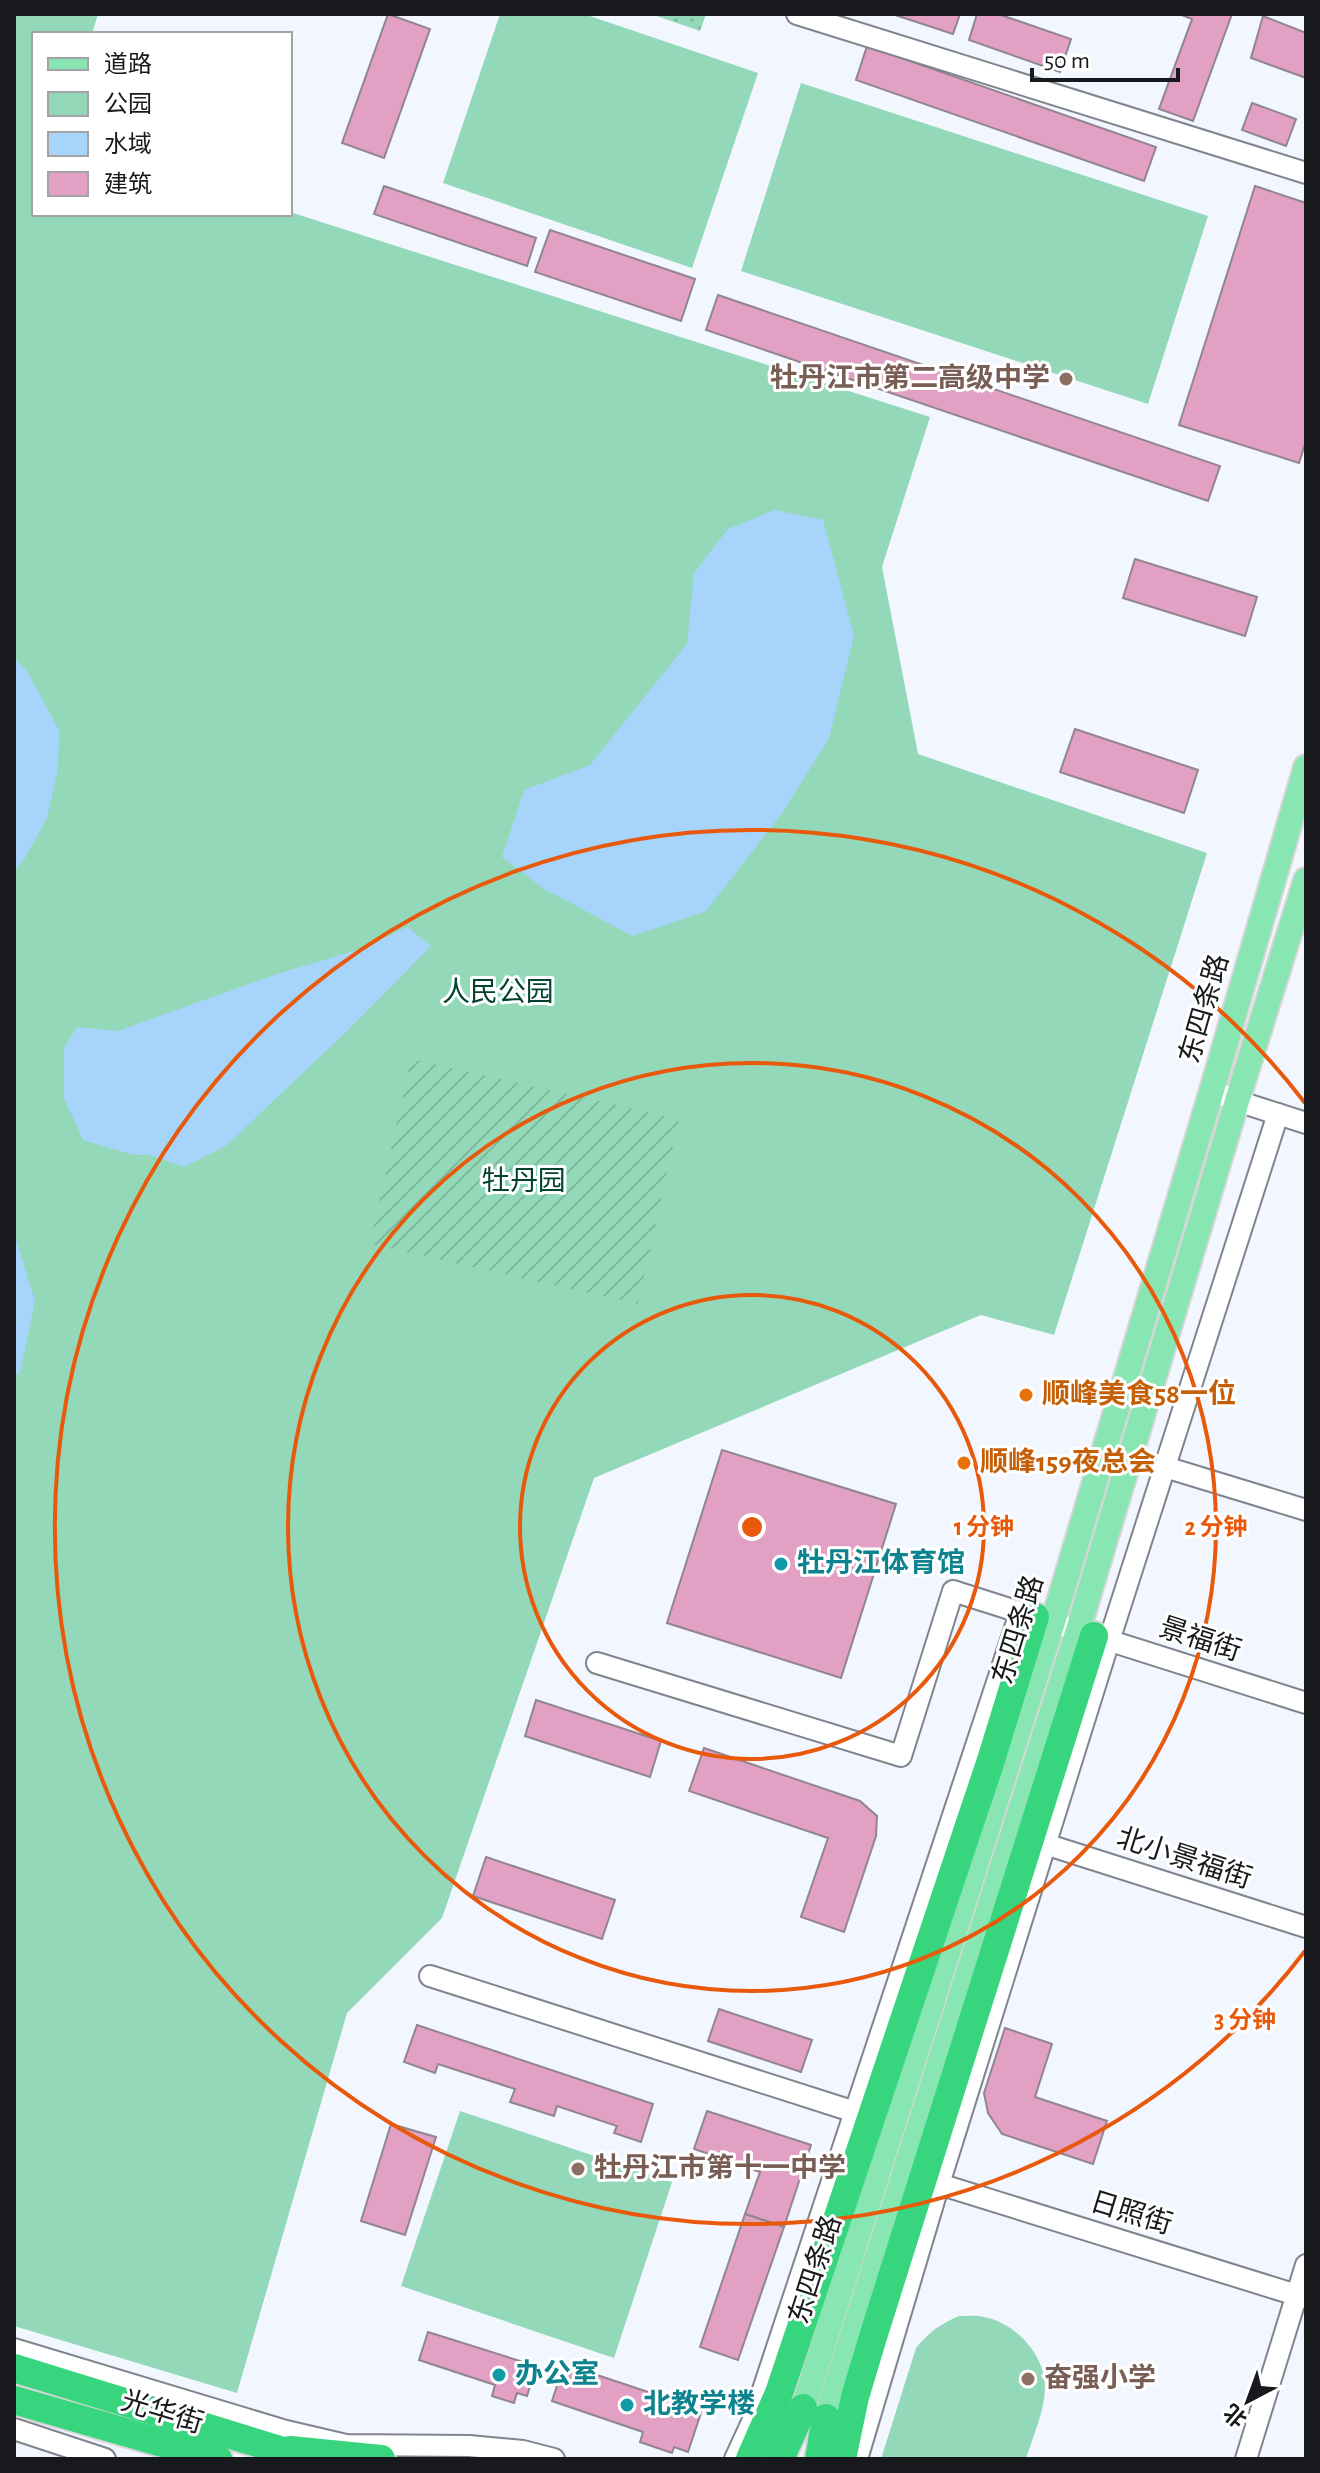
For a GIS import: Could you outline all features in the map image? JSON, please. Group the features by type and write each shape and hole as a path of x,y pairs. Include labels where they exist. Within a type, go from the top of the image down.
{"highway":[{"path":"750,2459 779,2393 1000,1762 1036,1617"},
{"path":"842,2459 855,2397 1041,1775 1094,1636"},
{"name":"光华街","path":"14,2368 309,2459"},
{"name":"光华街","path":"14,2400 218,2459"},
{"path":"780,2459 814,2413"},
{"path":"814,2413 816,2459"},
{"path":"163,2444 194,2459"},
{"path":"280,2449 381,2459"}],"main road":[{"name":"东四条路","path":"1036,1617 1212,1090 1306,767"},
{"path":"1094,1636 1237,1101 1306,880"},
{"name":"东四条路","path":"787,2459 814,2413 1000,1762"},
{"path":"814,2413 1041,1775"}],"street":[{"path":"797,14 1306,173"},
{"path":"1212,1090 1306,1123"},
{"path":"857,2459 1045,1844 1094,1636 1165,1467 1278,1114"},
{"path":"1165,1467 1306,1510"},
{"name":"景福街","path":"597,1663 901,1756 953,1591 1306,1703"},
{"path":"735,2459 753,2420 855,2112 1036,1617"},
{"name":"北小景福街","path":"1045,1844 1306,1927"},
{"path":"430,1976 855,2112"},
{"name":"日照街","path":"939,2184 1301,2296"},
{"path":"1246,2459 1301,2296 1306,2265"},
{"path":"14,2349 286,2431 346,2445 469,2446 523,2451 554,2459"},
{"path":"14,2429 105,2459"}],"green space":[{"name":"人民公园","path":"14,14 98,14 93,32 32,32 32,216 292,216 292,213 930,417 882,567 918,754 1207,853 1054,1335 981,1315 594,1478 442,1918 347,2013 237,2393 14,2326"},
{"path":"500,14 584,14 758,73 692,268 443,183"},
{"path":"651,14 706,14 700,31"},
{"path":"801,83 1208,216 1148,404 741,271"},
{"name":"牡丹园","path":"411,1059 679,1119 638,1304 370,1244"},
{"path":"460,2111 672,2182 614,2358 401,2286"},
{"path":"959,2316 981,2316 1007,2326 1026,2342 1040,2363 1044,2375 1044,2396 1026,2459 881,2459 916,2348 935,2329"}],"water":[{"path":"775,510 823,520 854,636 829,738 783,812 706,911 633,936 544,889 502,857 524,790 590,765 687,644 694,573 728,529"},
{"path":"14,658 27,671 59,730 58,769 47,818 25,858 14,871"},
{"path":"407,927 431,946 227,1145 184,1167 150,1155 133,1155 83,1140 64,1098 64,1048 77,1027 118,1031 277,974 364,948"},
{"path":"14,1233 35,1301 20,1373 14,1375"}],"building":[{"path":"388,14 430,29 384,158 342,143"},
{"path":"892,14 960,14 953,34"},
{"path":"977,14 998,14 1071,39 1060,72 969,40"},
{"path":"1179,14 1232,14 1193,121 1159,109 1192,19"},
{"path":"1263,16 1306,33 1306,78 1251,58"},
{"path":"867,46 1156,147 1144,181 856,80"},
{"path":"1252,103 1296,119 1286,146 1242,130"},
{"path":"384,186 536,238 527,266 374,214"},
{"path":"1255,186 1306,203 1306,441 1299,463 1179,425"},
{"path":"550,230 695,279 681,321 535,272"},
{"path":"718,295 1220,466 1208,501 706,330"},
{"path":"1135,559 1257,597 1245,636 1123,598"},
{"path":"1075,729 1198,770 1184,813 1060,772"},
{"name":"牡丹江体育馆","path":"722,1450 896,1504 841,1678 667,1623"},
{"path":"536,1700 661,1741 650,1777 525,1736"},
{"path":"704,1748 860,1801 877,1816 876,1836 844,1932 801,1917 828,1838 689,1791"},
{"path":"486,1857 615,1900 602,1939 473,1896"},
{"path":"719,2009 812,2040 801,2072 708,2041"},
{"path":"417,2025 653,2104 641,2142 614,2133 617,2126 557,2106 554,2116 510,2102 515,2089 438,2064 435,2073 404,2062"},
{"path":"1005,2028 1052,2044 1035,2097 1107,2121 1093,2164 1002,2134 988,2113 984,2093"},
{"path":"707,2111 811,2145 784,2227 745,2214 760,2172 694,2149"},
{"path":"391,2124 436,2137 405,2235 361,2221"},
{"path":"745,2214 784,2227 738,2360 700,2347"},
{"name":"办公室","path":"428,2332 536,2366 527,2396 517,2393 514,2403 492,2396 495,2385 419,2360"},
{"name":"北教学楼","path":"564,2364 702,2410 688,2452 674,2447 672,2453 640,2442 643,2432 552,2401"}],"place":[{"name":"牡丹江市第二高级中学","path":"1066,379"},
{"name":"顺峰美食58一位","path":"1026,1395"},
{"name":"顺峰159夜总会","path":"964,1463"},
{"name":"牡丹江体育馆","path":"781,1564"},
{"name":"牡丹江市第十一中学","path":"578,2169"},
{"name":"办公室","path":"499,2375"},
{"name":"奋强小学","path":"1028,2379"},
{"name":"北教学楼","path":"627,2405"}]}
